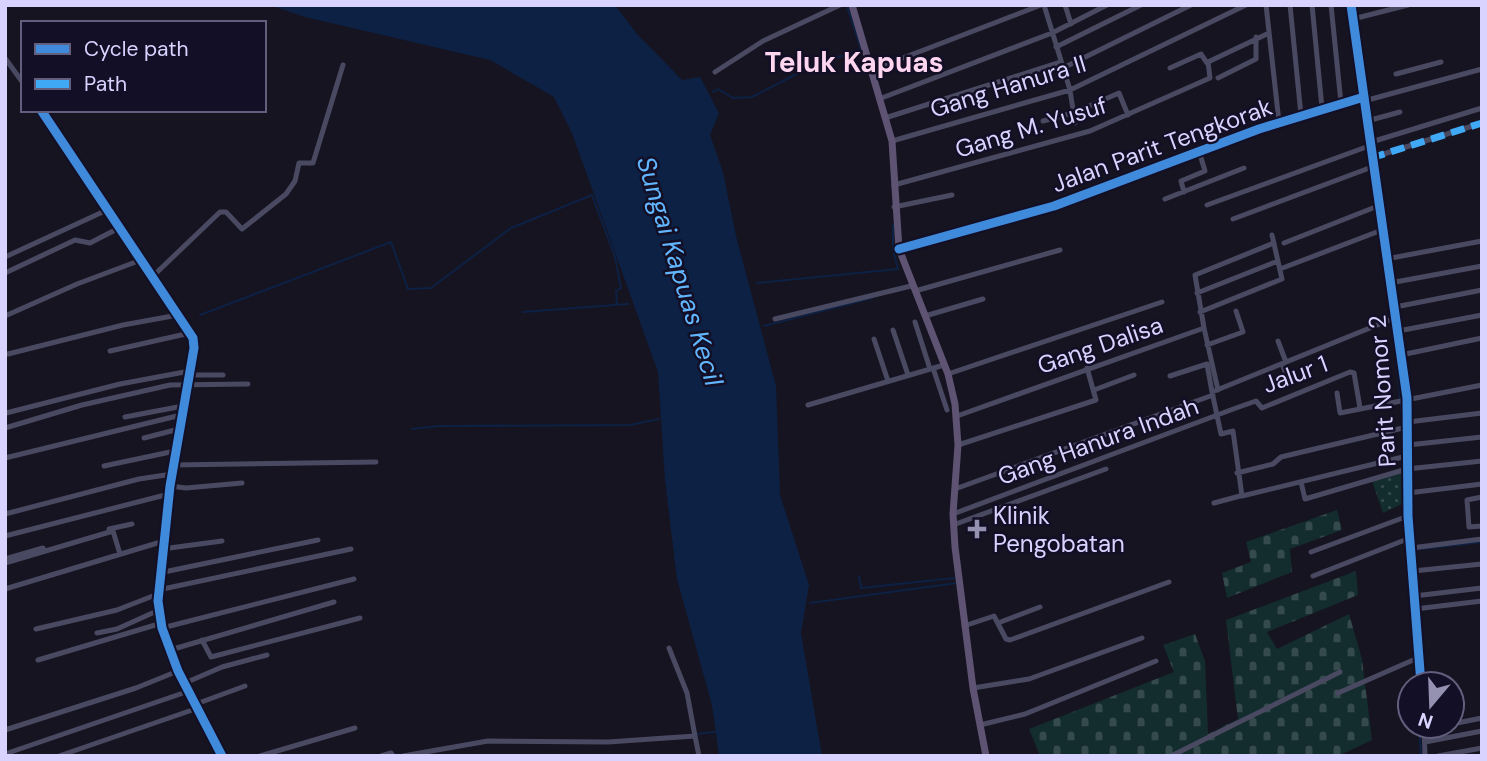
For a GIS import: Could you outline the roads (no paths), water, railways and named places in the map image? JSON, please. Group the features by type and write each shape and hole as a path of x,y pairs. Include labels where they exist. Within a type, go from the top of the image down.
{"main road":[{"path":"852,5 861,26 869,71 891,141 899,249 948,374 957,416 953,525 964,626 986,756"}],"street":[{"path":"715,72 763,41 840,5"},
{"path":"869,71 1043,5 1070,90 1074,123"},
{"path":"1065,5 1071,24"},
{"path":"879,99 1052,33 1107,5"},
{"path":"1056,47 1141,5"},
{"path":"885,118 1062,65 1191,5"},
{"name":"Gang Hanura II","path":"891,141 1070,90 1246,5"},
{"path":"1266,5 1279,122"},
{"path":"1290,5 1301,115"},
{"path":"1312,5 1322,108"},
{"path":"1331,5 1341,103"},
{"path":"1351,5 1364,99"},
{"path":"1376,5 1377,14"},
{"path":"1353,19 1408,5"},
{"name":"Gang M. Yusuf","path":"894,185 1078,135 1128,115 1210,78 1207,63 1269,33"},
{"path":"1218,78 1256,59 1256,37"},
{"path":"1170,68 1201,54 1207,63"},
{"path":"5,58 21,80"},
{"path":"1396,74 1441,62"},
{"path":"152,277 220,212 226,212 242,229 286,194 295,181 299,163 313,163 343,65"},
{"name":"Jalan Parit Tengkorak","path":"899,249 1054,206 1322,108 1482,69"},
{"path":"1412,70 1416,87"},
{"path":"1043,121 1073,113 1118,93 1128,115"},
{"name":"Parit Nomor 2","path":"1364,99 1368,144 1407,398 1408,516 1420,670"},
{"path":"1207,205 1368,144 1482,108"},
{"path":"42,112 190,333 194,348 170,486 159,573 159,610 178,671 222,756"},
{"path":"1367,121 1400,112"},
{"path":"1371,158 1482,123"},
{"path":"1184,192 1181,181 1205,171 1199,151"},
{"path":"1233,219 1372,167"},
{"path":"1165,199 1244,169"},
{"path":"894,207 952,195"},
{"path":"1284,243 1378,206"},
{"path":"5,257 107,210"},
{"path":"5,273 75,240 90,243 119,228"},
{"path":"1280,269 1382,230"},
{"path":"1200,312 1282,279 1272,235"},
{"path":"1386,259 1482,241"},
{"path":"1240,496 1233,430 1221,434 1216,417 1210,344 1200,312 1194,277 1274,243"},
{"path":"775,319 913,289 1060,250"},
{"path":"5,316 77,284 141,260"},
{"path":"1197,293 1278,261"},
{"path":"1391,283 1482,265"},
{"path":"1395,307 1482,290"},
{"path":"925,316 983,299"},
{"path":"948,374 1162,302"},
{"path":"1210,344 1243,332 1236,311"},
{"path":"1398,331 1482,314"},
{"path":"8,354 123,325 178,315"},
{"path":"955,489 1214,392 1394,319"},
{"path":"915,322 947,410"},
{"name":"Gang Dalisa","path":"957,416 1205,325"},
{"path":"893,330 908,375"},
{"path":"110,351 190,333"},
{"path":"1401,355 1482,338"},
{"path":"874,339 888,381"},
{"path":"1278,341 1290,383"},
{"path":"1170,376 1208,363 1214,392"},
{"path":"808,405 944,365"},
{"path":"958,445 1096,400 1087,368"},
{"name":"Jalur 1","path":"1255,401 1262,408 1352,372 1360,408"},
{"path":"6,413 120,384 190,373 223,374"},
{"path":"1094,390 1134,375"},
{"path":"5,428 82,405 188,383 248,384"},
{"path":"1337,393 1341,413 1482,385"},
{"name":"Gang Hanura Indah","path":"953,514 1255,401"},
{"path":"125,417 183,406"},
{"path":"1237,473 1273,464 1281,457 1407,425 1482,414"},
{"path":"5,458 181,415"},
{"path":"144,438 179,429"},
{"path":"1408,445 1482,437"},
{"path":"104,466 175,451"},
{"path":"1213,503 1407,456"},
{"path":"1301,482 1305,499 1407,469 1482,461"},
{"path":"173,465 376,462"},
{"path":"953,525 1106,469"},
{"path":"5,514 130,481 172,474"},
{"path":"170,486 186,488 242,483"},
{"path":"1408,493 1482,484"},
{"path":"5,536 169,494"},
{"path":"1411,548 1481,539 1480,527 1469,527 1467,500 1482,497"},
{"path":"1311,552 1408,516"},
{"path":"5,561 132,524"},
{"path":"5,561 113,531 120,554"},
{"path":"1313,576 1410,538"},
{"path":"159,573 318,540"},
{"path":"5,589 164,541"},
{"path":"162,549 222,541"},
{"path":"36,629 117,610 158,592 351,550"},
{"path":"1413,571 1482,564"},
{"path":"38,660 162,625 354,579"},
{"path":"964,626 992,615 1006,639 1010,640 1169,582"},
{"path":"1414,596 1482,588"},
{"path":"1415,609 1482,601"},
{"path":"170,650 334,602"},
{"path":"998,623 1040,607"},
{"path":"97,633 117,629 159,610"},
{"path":"202,640 211,657 360,618"},
{"path":"973,688 1029,679 1142,638"},
{"path":"669,648 687,693 699,756"},
{"path":"185,683 222,667 267,655"},
{"path":"1338,692 1420,657"},
{"path":"980,726 1025,714 1156,661"},
{"path":"5,730 136,688 178,671"},
{"path":"1171,756 1340,672"},
{"path":"59,756 245,686"},
{"path":"5,754 190,691"},
{"path":"260,756 355,728"},
{"path":"1425,756 1425,742 1482,731"},
{"path":"403,756 488,741 608,742 695,736"},
{"path":"1438,756 1482,748"},
{"path":"381,756 391,753 393,756"}],"water":[{"name":"Sungai Kapuas Kecil","path":"270,5 615,5 637,34 682,80 700,77 719,113 710,135 723,172 736,236 776,386 780,495 809,585 801,633 822,756 719,756 712,705 677,579 665,480 658,372 572,133 554,97 490,60 305,17"}],"waterway":[{"path":"713,92 718,89 733,98 752,97 810,67 861,49 847,6"},
{"path":"1368,149 1370,165"},
{"path":"1371,170 1392,317"},
{"path":"200,315 391,242 408,289 431,288 511,228 592,195 615,257 621,288 616,291 617,304"},
{"path":"757,283 898,269 893,250 893,225"},
{"path":"764,326 872,298"},
{"path":"523,312 628,304"},
{"path":"1392,323 1403,425"},
{"path":"412,429 438,426 630,425 659,419"},
{"path":"1403,431 1404,467"},
{"path":"1404,473 1406,537"},
{"path":"1406,542 1415,670"},
{"path":"1413,550 1482,542"},
{"path":"859,576 861,588 955,578"},
{"path":"810,603 957,583"},
{"path":"697,734 715,732"},
{"path":"1420,740 1421,756"}],"place":[{"name":"Klinik Pengobatan","path":"977,529"}],"district":[{"name":"Teluk Kapuas","path":"854,62"}]}
